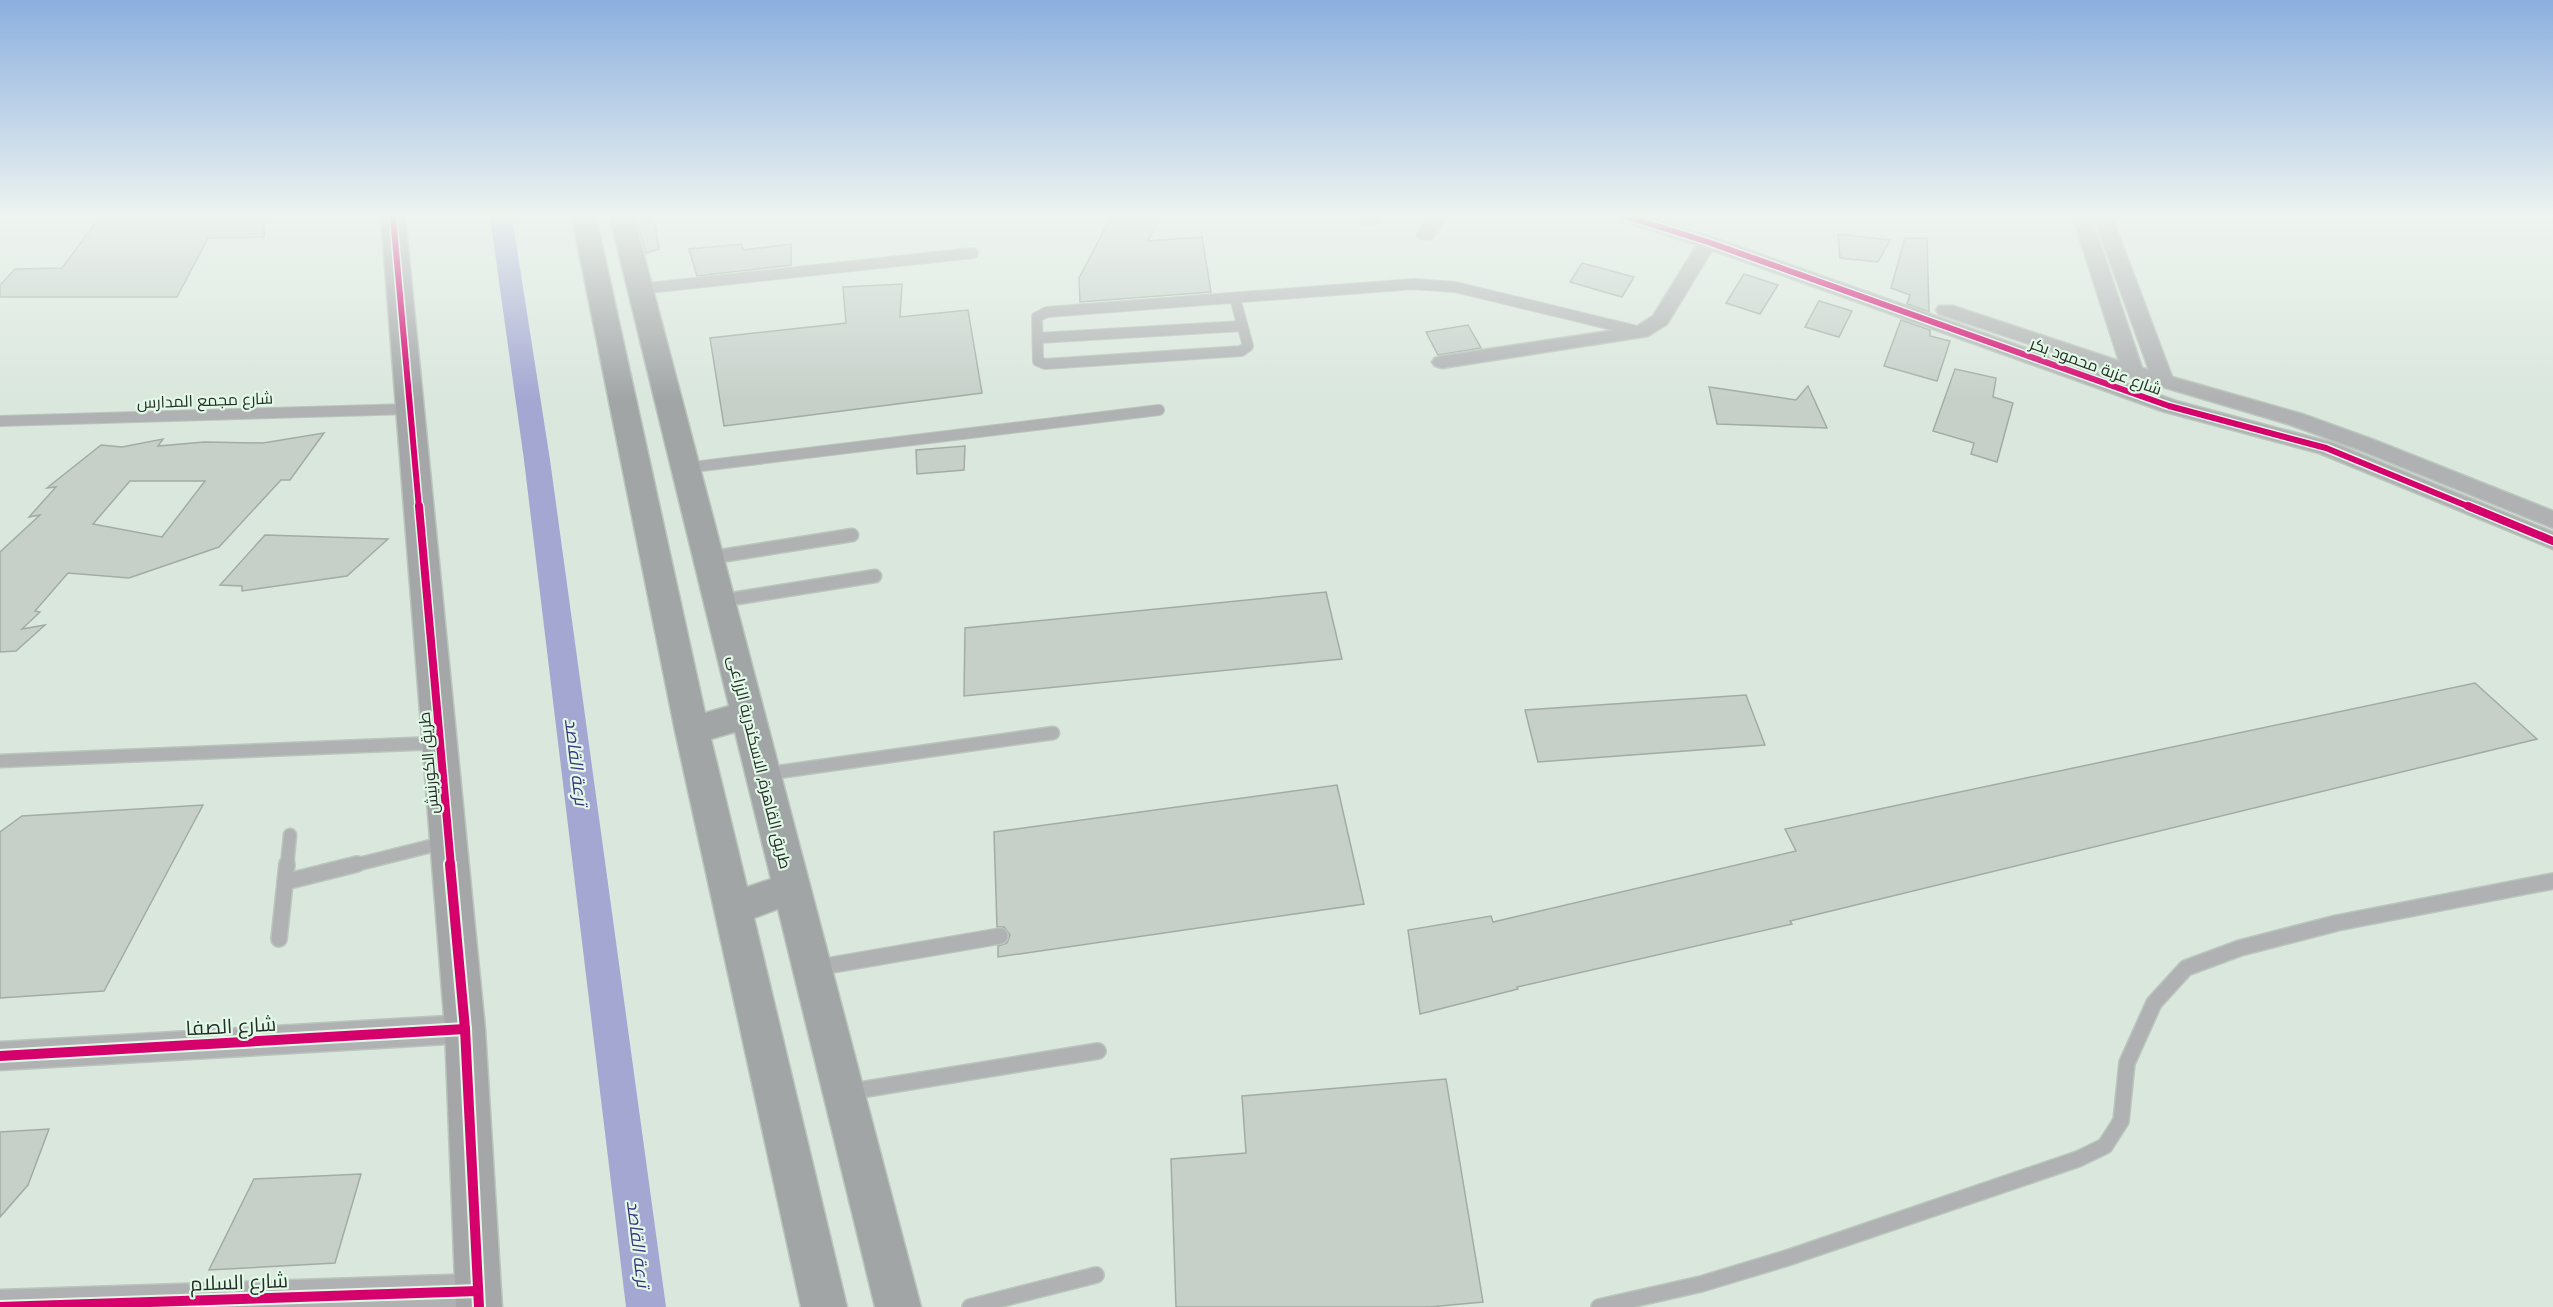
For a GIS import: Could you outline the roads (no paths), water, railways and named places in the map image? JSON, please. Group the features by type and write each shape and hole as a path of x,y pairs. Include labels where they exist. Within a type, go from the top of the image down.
{"highway":[{"path":"597,278 692,731 824,1307"},
{"name":"طريق القاهرة, الاسكندرية الزراعى","path":"636,278 898,1307"},
{"path":"692,731 748,714"},
{"path":"734,908 791,888"}],"street":[{"name":"طريق الكورنيش","path":"399,278 465,1029 479,1299"},
{"path":"1442,362 1641,332 1660,320 1686,278"},
{"name":"شارع عزبة محمود بكر","path":"1809,278 2169,406 2326,448 2553,541"},
{"name":"شارع عزبة محمود بكر","path":"1850,278 2133,372 2295,419 2553,520"},
{"path":"2102,278 2133,372"},
{"path":"2125,278 2163,380"},
{"name":"شارع الصفا","path":"0,1056 465,1029"},
{"name":"شارع السلام","path":"0,1306 479,1299"}],"lane":[{"path":"639,289 741,278"},
{"path":"1235,298 1248,346 1241,351 1045,364 1038,361 1037,317 1047,312 1235,298 1431,285 1455,287 1641,332"},
{"path":"1038,338 1242,326"},
{"name":"شارع مجمع المدارس","path":"0,421 411,409"},
{"path":"685,468 1159,410"},
{"path":"708,558 852,535"},
{"path":"719,601 875,576"},
{"path":"763,774 1053,733"},
{"path":"0,760 440,742"},
{"path":"279,939 290,836"},
{"path":"285,882 448,842"},
{"path":"1599,1307 1701,1284 1787,1258 2078,1159 2105,1146 2121,1121 2127,1063 2154,1003 2186,969 2240,948 2337,923 2553,881"},
{"path":"812,969 1000,936"},
{"path":"843,1092 1098,1051"},
{"path":"970,1307 1096,1275"}],"waterway":[{"name":"ترعة القاصد","path":"510,278 537,460 646,1307"}]}
